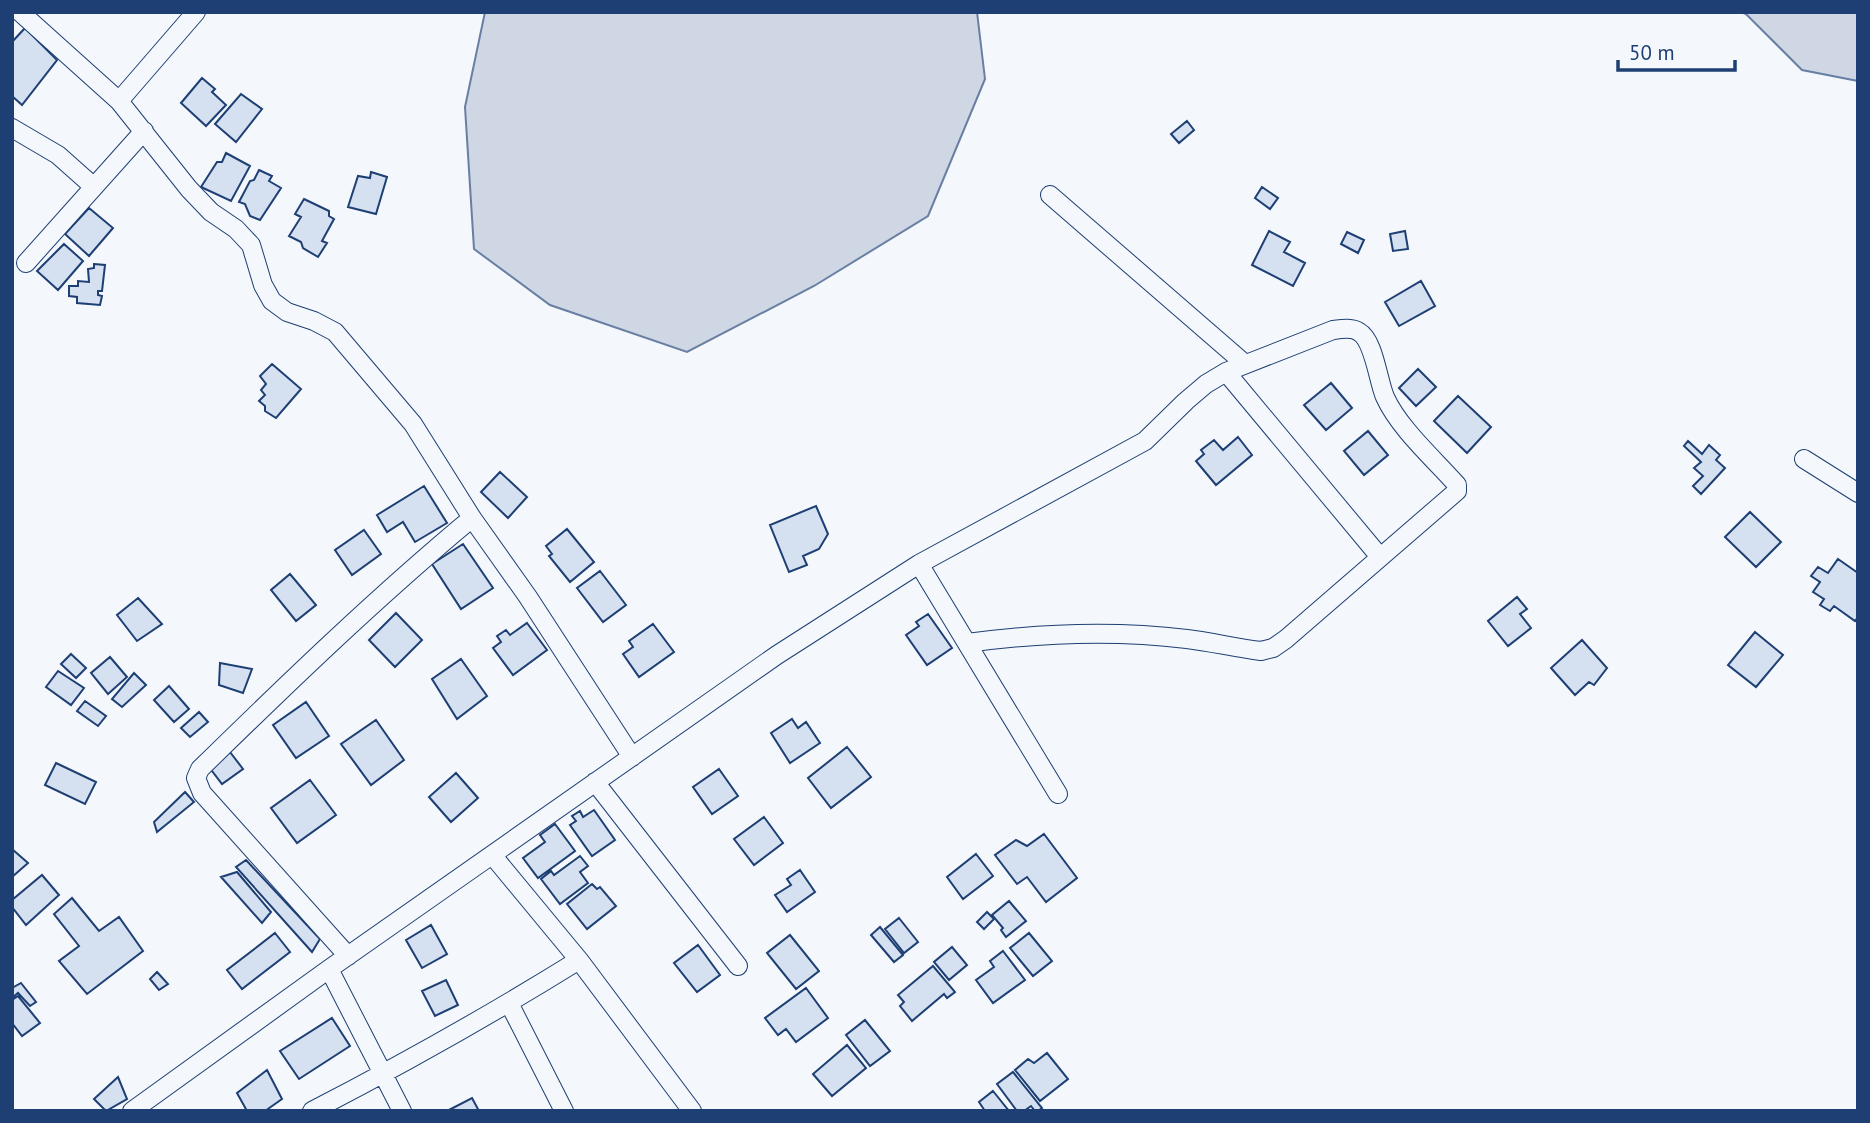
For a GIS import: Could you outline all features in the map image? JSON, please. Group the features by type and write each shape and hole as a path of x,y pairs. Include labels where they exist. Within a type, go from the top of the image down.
{"street":[{"path":"119,101 196,12"},
{"path":"29,15 119,101 188,190 211,212 236,229 251,245 263,285 272,301 287,313 314,321 335,332 413,424 472,518 528,597 632,757"},
{"path":"12,128 58,155 94,187"},
{"path":"26,263 144,131"},
{"path":"1050,195 1245,364"},
{"path":"132,1111 329,969 777,655 919,564 1145,441 1186,401 1226,372 1333,330 1349,329 1360,332 1368,342 1379,382 1395,414 1458,488 1273,648 1261,651 1185,638 1106,634 1021,636 967,643"},
{"path":"1226,372 1380,557"},
{"path":"1804,459 1858,493"},
{"path":"348,956 202,793 196,778 200,769 392,585 472,518"},
{"path":"919,564 1058,794"},
{"path":"595,782 738,966"},
{"path":"493,856 579,960 692,1111"},
{"path":"312,1111 509,1003 579,960"},
{"path":"329,969 402,1111"},
{"path":"509,1003 564,1111"}],"shaded area":[{"path":"485,12 977,12 985,79 928,216 814,286 687,352 550,305 474,249 465,107"},
{"path":"1741,12 1858,12 1858,81 1802,70"}],"building":[{"path":"25,28 57,60 22,105 12,96 12,42"},
{"path":"202,78 215,89 212,92 226,105 206,126 181,103"},
{"path":"241,94 262,109 236,142 215,124"},
{"path":"1187,121 1194,130 1179,143 1171,134"},
{"path":"226,153 250,166 231,201 201,187 217,162 222,162"},
{"path":"259,170 272,176 269,181 281,188 260,220 250,216 245,204 239,202"},
{"path":"371,172 387,177 376,214 348,207 358,176 370,178"},
{"path":"1262,187 1278,198 1270,209 1255,198"},
{"path":"304,199 329,211 329,216 334,219 322,241 327,243 318,257 303,248 301,242 289,236 301,217 295,214"},
{"path":"89,208 113,228 89,256 65,234"},
{"path":"1269,231 1290,242 1284,252 1305,263 1293,286 1252,265"},
{"path":"1405,231 1408,249 1393,251 1390,234"},
{"path":"1347,232 1364,240 1358,253 1341,244"},
{"path":"64,244 83,261 58,290 37,271"},
{"path":"94,264 105,265 102,291 98,291 98,295 102,296 100,305 77,303 77,297 69,296 69,286 78,286 78,281 89,282 88,269 94,268"},
{"path":"1421,281 1435,306 1399,326 1385,302"},
{"path":"272,364 301,389 276,418 265,411 265,406 259,401 265,395 261,390 266,384 260,376"},
{"path":"1418,369 1436,387 1416,406 1399,388"},
{"path":"1331,383 1352,408 1326,430 1304,405"},
{"path":"1458,396 1491,427 1467,453 1434,421"},
{"path":"1368,431 1388,455 1364,475 1344,451"},
{"path":"1238,437 1252,455 1216,485 1196,461 1204,454 1201,450 1214,440 1223,450"},
{"path":"1688,441 1702,454 1709,445 1720,455 1716,460 1725,468 1701,494 1693,486 1703,476 1694,468 1701,462 1684,446"},
{"path":"500,472 527,497 508,518 481,492"},
{"path":"424,486 447,523 415,542 403,522 387,532 377,515"},
{"path":"816,506 828,534 819,549 803,556 807,565 789,572 770,525"},
{"path":"1750,512 1781,542 1756,567 1725,537"},
{"path":"567,529 594,562 570,582 549,556 552,554 546,546"},
{"path":"364,530 381,554 352,575 335,550"},
{"path":"463,544 493,588 461,609 432,564"},
{"path":"1838,559 1858,573 1858,617 1855,621 1834,606 1830,611 1820,605 1824,599 1813,592 1820,582 1811,576 1818,567 1828,573"},
{"path":"600,571 626,605 603,622 577,588"},
{"path":"290,574 316,605 296,621 271,590"},
{"path":"1517,597 1527,609 1520,614 1531,628 1508,646 1488,621"},
{"path":"138,598 162,624 137,641 117,615"},
{"path":"396,613 422,640 395,667 369,640"},
{"path":"928,614 952,648 927,665 906,635 919,626 916,622"},
{"path":"527,623 547,650 513,675 493,648 501,642 497,636 506,630 510,635"},
{"path":"653,624 674,652 639,677 623,654 633,647 629,641"},
{"path":"1755,632 1783,655 1756,687 1728,665"},
{"path":"1582,640 1607,668 1594,685 1589,682 1575,695 1551,668"},
{"path":"71,654 86,668 76,678 61,664"},
{"path":"110,657 127,677 108,694 91,673"},
{"path":"461,659 487,696 457,719 432,679"},
{"path":"220,663 252,669 243,693 219,685"},
{"path":"58,671 84,688 71,705 46,687"},
{"path":"134,673 146,685 122,707 112,699"},
{"path":"169,686 189,709 174,722 154,700"},
{"path":"85,701 106,716 98,726 77,711"},
{"path":"306,702 329,736 296,758 273,725"},
{"path":"199,712 208,722 190,737 181,728"},
{"path":"792,719 798,728 806,722 820,743 790,763 771,733"},
{"path":"376,720 404,760 371,785 341,744"},
{"path":"847,747 871,777 831,808 808,778"},
{"path":"230,752 243,769 222,784 209,767"},
{"path":"56,763 96,782 85,804 45,785"},
{"path":"719,769 738,796 712,814 693,787"},
{"path":"456,773 478,798 451,822 429,797"},
{"path":"310,780 336,815 297,843 271,808"},
{"path":"185,792 194,802 157,832 154,822"},
{"path":"594,810 615,840 592,856 570,825 576,821 572,816 580,811 583,817"},
{"path":"764,817 783,843 754,865 734,839"},
{"path":"555,824 575,851 538,878 523,858 545,842 540,835"},
{"path":"1044,834 1077,878 1046,902 1027,877 1017,884 995,855 1016,840 1027,846"},
{"path":"12,849 28,863 12,877"},
{"path":"976,854 993,876 963,899 947,877"},
{"path":"580,856 588,866 580,872 588,883 560,904 541,879 551,871 554,875"},
{"path":"246,860 320,939 312,952 236,867"},
{"path":"800,870 815,892 787,912 775,895 791,885 787,879"},
{"path":"237,872 271,912 262,923 221,877"},
{"path":"42,875 59,895 26,925 12,907 12,900"},
{"path":"592,884 597,889 600,887 616,906 587,929 567,904"},
{"path":"72,898 99,931 119,917 143,951 87,994 59,961 79,946 54,914"},
{"path":"1009,901 1026,921 1006,937 1001,930 1003,928 992,915"},
{"path":"987,912 994,919 984,929 977,922"},
{"path":"899,918 918,942 904,953 885,929"},
{"path":"431,925 447,954 422,968 406,940"},
{"path":"880,927 903,955 894,962 871,935"},
{"path":"275,933 290,952 242,989 227,970"},
{"path":"1029,933 1052,961 1033,976 1010,948"},
{"path":"790,935 819,971 796,989 767,953"},
{"path":"698,945 720,975 697,992 674,963"},
{"path":"952,947 967,965 949,980 934,962"},
{"path":"1003,951 1025,980 993,1003 976,980 994,967 990,961"},
{"path":"933,966 955,992 947,998 944,994 912,1021 900,1006 904,1002 898,995"},
{"path":"157,972 168,984 159,990 150,979"},
{"path":"446,980 458,1005 435,1016 422,991"},
{"path":"21,983 36,1002 30,1006 18,993 12,998 12,988"},
{"path":"806,988 828,1018 796,1042 786,1029 778,1035 765,1018"},
{"path":"18,996 40,1023 22,1036 12,1023 12,1000"},
{"path":"332,1018 350,1046 299,1079 280,1051"},
{"path":"865,1020 890,1051 870,1066 846,1035"},
{"path":"847,1045 866,1068 832,1096 813,1074"},
{"path":"1047,1053 1068,1079 1040,1101 1015,1070 1028,1059 1034,1063"},
{"path":"267,1070 282,1099 265,1111 247,1111 237,1093"},
{"path":"1013,1072 1042,1108 1038,1111 1031,1106 1024,1111 1017,1111 997,1084"},
{"path":"118,1077 127,1099 106,1111 94,1099"},
{"path":"993,1091 1009,1111 985,1111 979,1102"},
{"path":"472,1098 479,1111 447,1111"}]}
